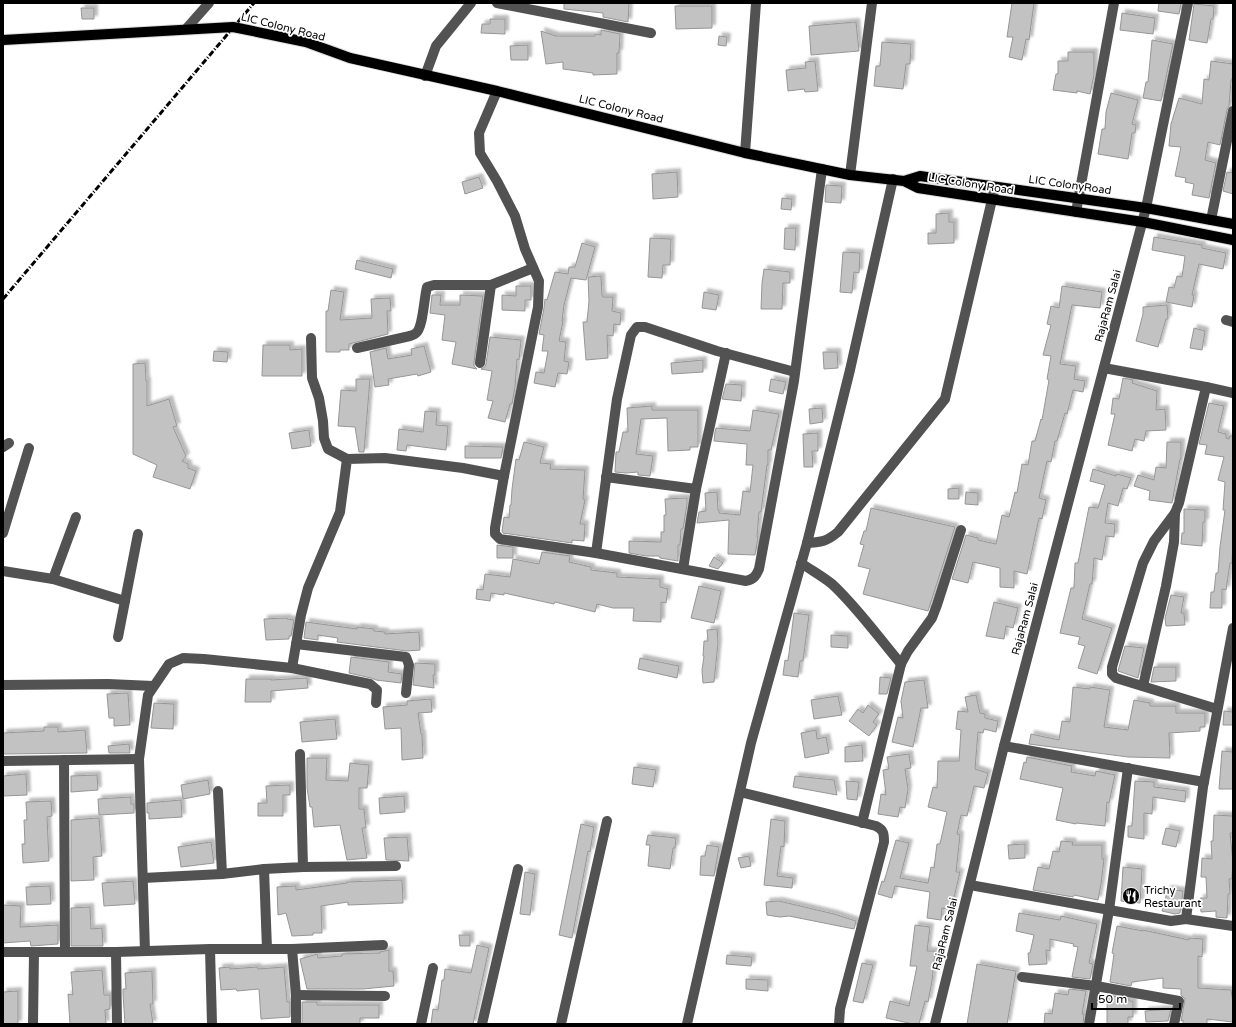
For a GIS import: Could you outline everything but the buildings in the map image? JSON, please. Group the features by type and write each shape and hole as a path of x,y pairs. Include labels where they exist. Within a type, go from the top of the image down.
{"main road":[{"name":"LIC Colony Road","path":"3,40 234,27 306,42 350,58 497,91 746,152 822,169 904,181 918,188 1142,222 1233,240"},
{"name":"LIC ColonyRoad","path":"904,181 920,176 1146,208 1233,224"}],"street":[{"path":"186,29 209,3"},
{"path":"425,76 436,46 471,3"},
{"path":"497,3 650,33"},
{"path":"746,152 756,3"},
{"path":"850,174 872,3"},
{"path":"1076,212 1114,3"},
{"name":"RajaRam Salai","path":"935,1024 1004,746 1146,208 1188,3"},
{"path":"497,91 478,132 480,153 497,181 515,216 525,249 539,281 538,306 495,528 495,534 500,539 596,553 746,581 752,580 756,576 760,562 795,372 822,169"},
{"path":"1211,220 1233,111"},
{"path":"687,1024 751,743 807,543 850,370 893,179"},
{"path":"807,543 821,542 830,539 838,532 945,399 996,187"},
{"path":"357,348 410,336 416,333 420,328 425,294 428,287 434,285 491,285 533,268"},
{"path":"480,363 491,285"},
{"path":"596,553 619,392 631,335 637,327 645,327 726,353 795,372"},
{"path":"311,338 312,378 323,421 324,438 328,449 347,459 385,458 463,468 504,476"},
{"path":"683,569 696,488 726,353"},
{"path":"1104,368 1206,387 1233,394"},
{"path":"1206,387 1179,503 1175,513 1154,541 1143,563 1112,667 1112,674 1116,678 1217,709"},
{"path":"3,532 29,448"},
{"path":"292,668 301,615 308,588 340,512 347,459"},
{"path":"606,477 696,488"},
{"path":"1143,686 1166,586 1174,542 1175,513"},
{"path":"53,580 76,517"},
{"path":"862,823 901,664 908,651 932,618 938,605 961,530"},
{"path":"118,637 138,534"},
{"path":"801,563 832,584 901,664"},
{"path":"3,571 53,580 125,601"},
{"path":"1186,919 1204,782 1233,628"},
{"path":"296,644 406,656 409,665 406,693"},
{"path":"145,950 139,759 148,695 169,664 183,658 292,668 370,684 377,690 376,703"},
{"path":"3,685 108,684 153,686"},
{"path":"1004,746 1204,782"},
{"path":"300,754 303,867"},
{"path":"3,761 139,759"},
{"path":"64,760 65,952"},
{"path":"1089,1024 1109,910 1128,768"},
{"path":"218,791 222,874"},
{"path":"740,792 862,823 881,829 884,834 884,842 840,1009 838,1024"},
{"path":"561,1024 607,821"},
{"path":"143,878 222,874 264,869 303,867 396,866"},
{"path":"264,869 267,949"},
{"path":"482,1024 518,869"},
{"path":"970,885 1171,921 1186,919 1233,926"},
{"path":"3,952 116,952 145,950 267,949 383,945"},
{"path":"292,948 296,995 296,1024"},
{"path":"210,949 212,1024"},
{"path":"33,1024 34,952"},
{"path":"116,952 117,1024"},
{"path":"421,1024 433,968"},
{"path":"1022,977 1096,986 1179,1001 1174,1024"},
{"path":"296,995 385,996"}],"railway":[{"path":"3,299 254,3"}],"place":[{"name":"Trichy Restaurant","path":"1131,896"}]}
